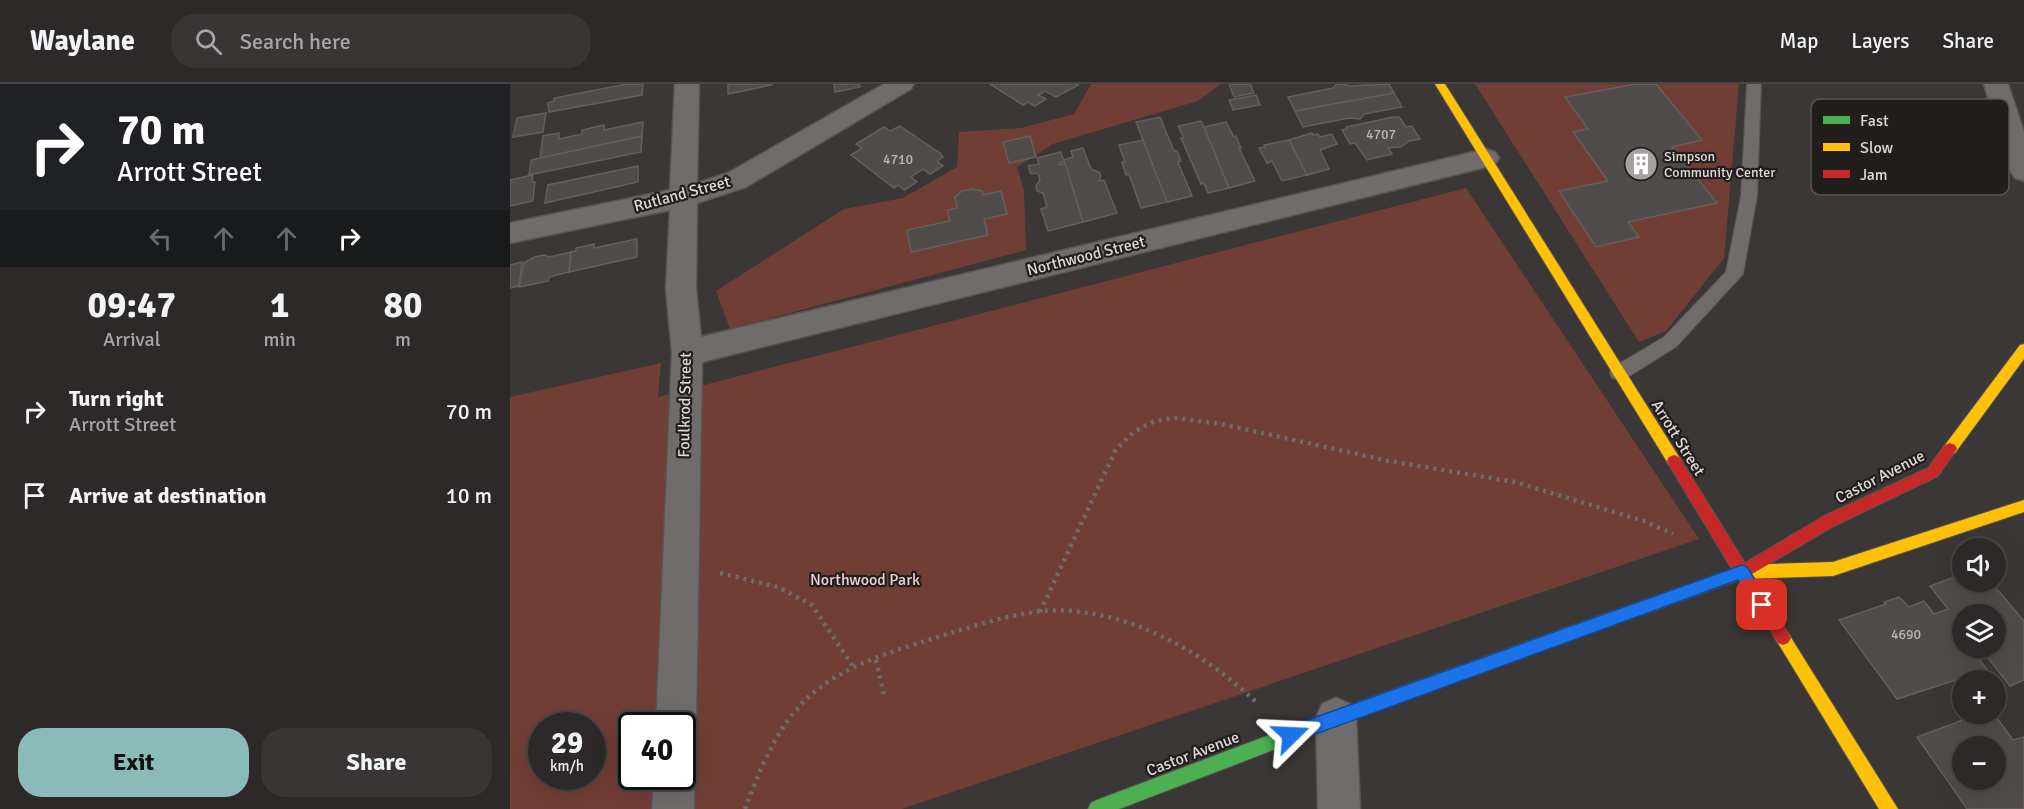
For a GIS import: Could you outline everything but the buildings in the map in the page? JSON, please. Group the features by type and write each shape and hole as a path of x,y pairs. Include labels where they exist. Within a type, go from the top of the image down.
{"street":[{"name":"Foulkrod Street","path":"676,712 687,352 681,289 687,84"},
{"name":"Rutland Street","path":"510,233 684,197 737,180 902,84"},
{"name":"Arrott Street","path":"1440,84 1889,809"},
{"path":"1996,84 2001,99"},
{"path":"2009,125 2024,172"},
{"name":"Northwood Street","path":"687,352 1486,158"},
{"name":"Castor Avenue","path":"1097,809 1335,718 1742,572 1829,521 1933,472 2024,349"},
{"name":"Castor Avenue","path":"1742,572 1833,569 2024,507"},
{"path":"1335,718 1339,809"},
{"path":"673,809 674,790"}],"lane":[{"path":"1619,373 1670,342 1734,274 1749,196 1754,84"}],"path":[{"path":"1040,612 1116,449 1135,431 1155,422 1175,418 1221,424 1389,461 1515,482 1644,521 1676,536"},
{"path":"680,570 717,572 778,587 812,605 854,668"},
{"path":"745,809 757,774 785,725 814,692 854,668 876,660 974,627 1040,612 1111,618 1170,642 1224,672 1291,735"},
{"path":"876,660 885,699"}],"green space":[{"path":"1091,84 1221,84 1198,101 1053,144 1017,167 1024,191 1026,250 730,329 716,291 844,209 903,198 957,167 959,132 1021,128 1074,114"},
{"path":"1475,84 1739,84 1724,258 1666,331 1639,342"},
{"name":"Northwood Park","path":"1466,188 1699,539 902,809 510,809 510,397 661,363 658,397"}],"traffic: fast":[{"path":"1097,809 1336,718 1613,618"}],"traffic: slow":[{"path":"1440,84 1674,461"},
{"path":"1950,449 2024,349"},
{"path":"1743,572 1833,569 2024,506"},
{"path":"1783,638 1889,809"}],"traffic: jam":[{"path":"1613,618 1742,572 1829,521 1933,472 1950,449"},
{"path":"1674,461 1783,638"}],"place":[{"name":"Simpson Community Center","path":"1641,164"}],"route":[{"path":"1291,735 1742,572 1762,605"}]}
